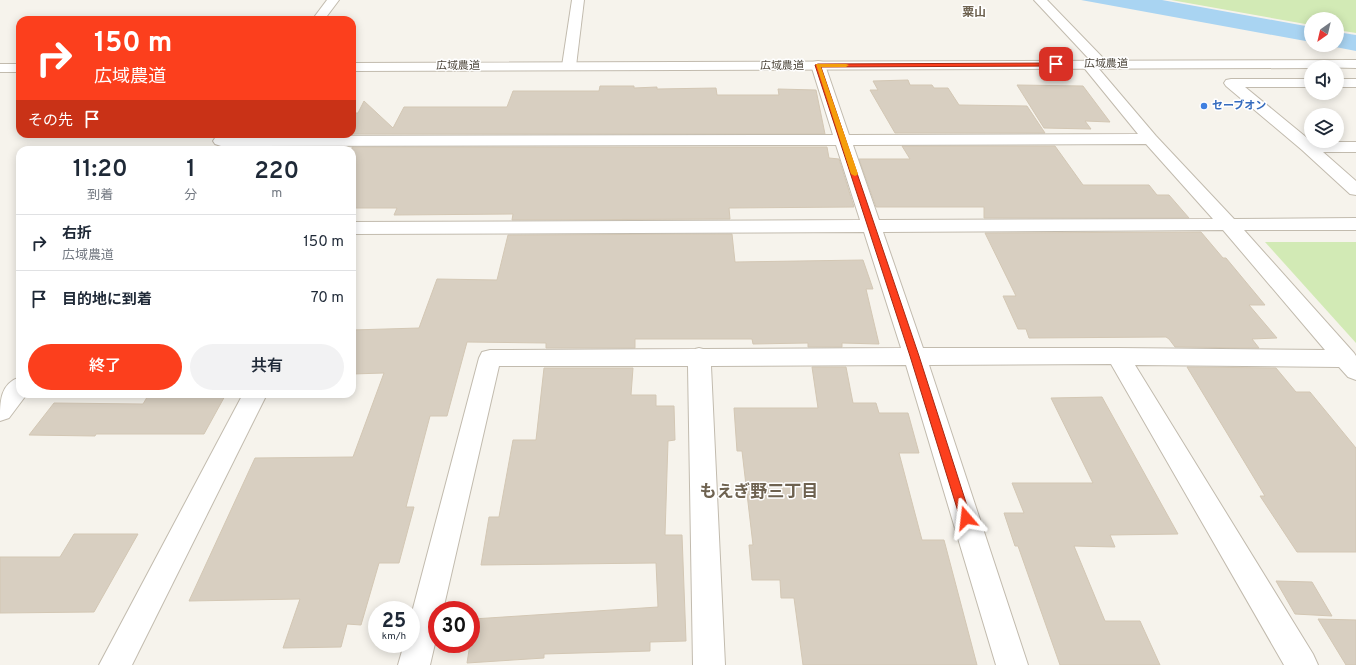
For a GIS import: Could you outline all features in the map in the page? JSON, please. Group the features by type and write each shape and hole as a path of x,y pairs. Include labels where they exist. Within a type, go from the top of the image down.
{"street":[{"path":"321,16 333,0"},
{"path":"569,66 578,0"},
{"path":"1040,0 1095,64 1150,139 1229,225 1351,365"},
{"name":"広域農道","path":"356,67 1356,64"},
{"path":"818,65 844,139 871,226 915,356 1012,665"},
{"path":"0,68 16,68"},
{"path":"1304,83 1230,83 1304,144"},
{"path":"1344,83 1356,83"},
{"path":"220,142 1150,139"},
{"path":"1309,148 1356,190"},
{"path":"1344,148 1356,148"},
{"path":"356,228 1356,224"},
{"path":"414,665 490,358 699,356 1118,356 1351,365"},
{"path":"699,356 709,665"},
{"path":"1118,356 1302,665"},
{"path":"0,411 16,391"},
{"path":"114,665 253,398"}],"green space":[{"path":"1171,0 1356,0 1356,33 1344,31 1344,12 1304,12 1304,24"},
{"path":"1265,242 1356,242 1356,343"}],"water":[{"path":"1081,0 1162,0 1304,26 1304,41"},
{"path":"1344,33 1356,35 1356,51 1344,49"}],"building":[{"path":"908,80 910,85 932,85 934,88 948,88 959,105 1027,106 1045,133 895,133 870,90 878,90 873,81"},
{"path":"1017,85 1083,86 1110,122 1085,121 1091,129 1044,128"},
{"path":"600,86 634,86 634,88 657,87 657,89 716,88 717,95 779,95 778,89 816,90 825,134 356,134 356,113 358,113 364,101 393,128 404,107 507,107 513,91 599,91"},
{"path":"902,146 1055,146 1083,185 1149,185 1157,195 1169,195 1189,218 984,218 984,207 876,207 859,159 910,159"},
{"path":"356,147 827,147 829,158 839,159 854,207 729,208 730,219 512,220 513,214 394,215 397,208 356,208"},
{"path":"1201,232 1223,258 1226,258 1265,305 1249,305 1277,338 1252,339 1259,348 1175,347 1166,337 1029,338 1026,329 1018,329 1003,296 1016,296 985,233"},
{"path":"732,234 735,262 863,260 873,289 866,289 879,344 842,343 842,347 808,347 808,343 753,344 752,339 635,339 635,348 546,348 546,343 467,342 447,416 430,416 406,507 414,507 399,563 379,563 361,625 347,624 341,647 283,648 300,599 189,601 255,458 353,457 384,373 356,374 356,330 419,328 437,279 497,280 508,235"},
{"path":"812,367 846,367 853,403 876,403 879,413 908,413 919,453 899,453 922,540 944,540 977,665 803,665 794,598 781,598 780,580 752,580 749,545 753,545 742,451 737,451 734,408 818,408"},
{"path":"1187,367 1276,368 1296,392 1310,392 1356,448 1356,552 1297,552 1260,496 1265,496"},
{"path":"544,368 633,368 631,395 656,395 656,406 674,406 675,440 668,441 665,535 682,535 686,641 650,642 650,651 544,654 544,658 467,663 469,653 480,653 480,619 658,607 656,563 481,565 489,517 499,517 513,440 536,440"},
{"path":"1102,397 1178,534 1110,535 1115,547 1074,546 1105,621 1140,621 1160,665 1060,665 1018,546 1015,546 1004,513 1024,513 1012,483 1093,483 1051,398"},
{"path":"147,398 224,398 204,434 96,434 95,436 29,435 54,403 143,404"},
{"path":"74,534 138,534 94,612 0,613 0,557 60,557"},
{"path":"1276,581 1312,582 1332,616 1295,614"},
{"path":"1318,619 1356,620 1356,665 1346,665"}],"slow traffic":[{"path":"846,65 818,65 855,174"}],"place":[{"name":"セーブオン","path":"1204,106"}],"district":[{"name":"粟山","path":"974,13"},
{"name":"もえぎ野三丁目","path":"759,493"}],"route":[{"path":"966,518 915,356 871,226 844,139 818,65 1056,64"}]}
